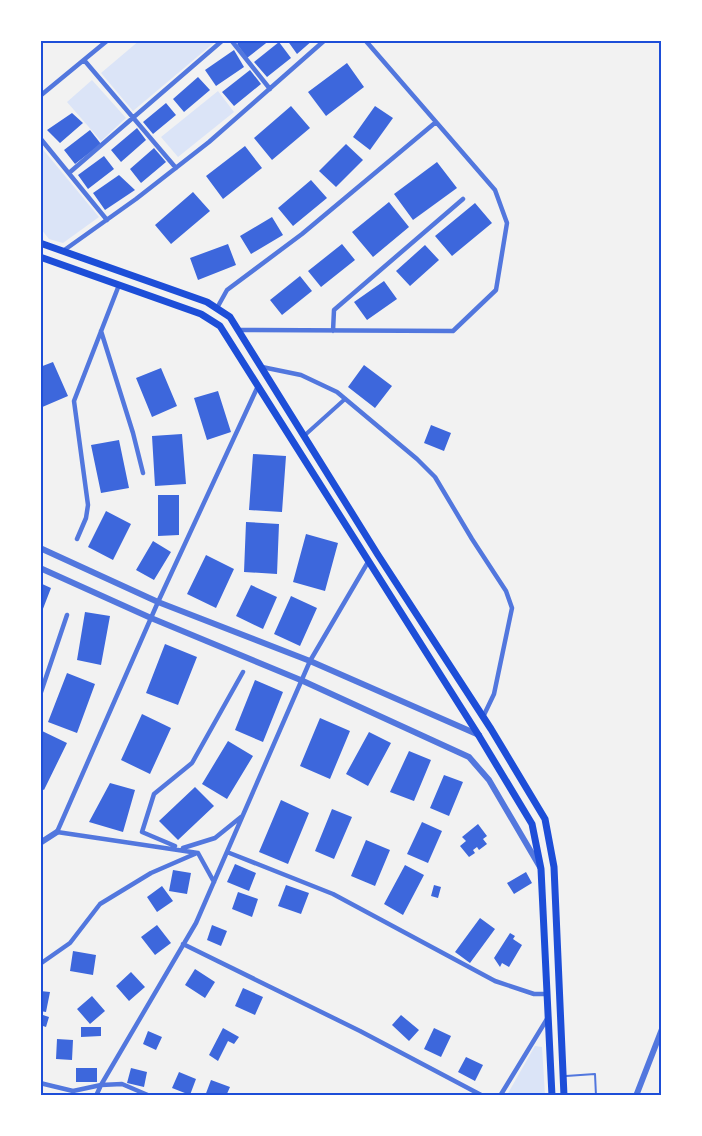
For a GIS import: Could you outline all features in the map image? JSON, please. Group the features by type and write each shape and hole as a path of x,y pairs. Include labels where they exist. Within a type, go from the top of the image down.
{"main road":[{"path":"40,243 207,302 230,317 378,555 483,717 545,819 554,867 564,1095"},
{"path":"40,257 201,314 220,326 479,736 532,824 541,869 552,1095"}],"street":[{"path":"40,96 108,40"},
{"path":"69,173 223,40"},
{"path":"231,40 270,88"},
{"path":"63,251 209,142 325,40"},
{"path":"238,330 453,331 496,291 507,222 495,190 365,40"},
{"path":"84,60 176,168"},
{"path":"217,308 227,290 302,234 436,122"},
{"path":"40,138 107,220"},
{"path":"333,331 334,310 463,199"},
{"path":"77,539 86,519 88,505 74,401 119,285"},
{"path":"101,331 133,432 143,473"},
{"path":"262,367 301,375 337,392 417,459 435,477 506,591 512,608 509,633 494,694 483,717"},
{"path":"40,843 57,832 158,602 258,386"},
{"path":"305,435 345,399"},
{"path":"40,548 158,602 310,661 479,736"},
{"path":"96,1095 196,923 310,661 368,562"},
{"path":"40,568 303,681 470,758 489,780 541,869"},
{"path":"40,695 68,615"},
{"path":"243,672 192,763 154,794 142,832 181,849 215,838 243,816"},
{"path":"57,832 198,853 214,882"},
{"path":"227,852 333,894 495,981 534,994 547,994"},
{"path":"40,964 70,943 100,904 151,873 198,853"},
{"path":"183,944 360,1031 483,1095"},
{"path":"500,1095 548,1017"},
{"path":"636,1095 662,1029"},
{"path":"40,1083 73,1091 101,1085 122,1084 150,1095"}],"lane":[{"path":"563,1076 595,1074 596,1095"}],"shaded area":[{"path":"140,40 216,41 133,111 101,73"},
{"path":"92,80 126,118 101,141 67,102"},
{"path":"218,91 234,112 178,157 161,137"},
{"path":"41,147 99,217 63,243 49,239 41,229"},
{"path":"535,1046 542,1047 545,1095 507,1095"}],"building":[{"path":"241,40 270,40 247,58 237,44"},
{"path":"287,40 313,40 297,54"},
{"path":"279,42 291,58 267,77 254,62"},
{"path":"234,50 244,67 216,86 205,70"},
{"path":"347,63 364,87 326,116 308,92"},
{"path":"250,70 261,84 234,106 222,92"},
{"path":"198,77 210,90 184,112 173,99"},
{"path":"166,103 176,115 153,134 143,122"},
{"path":"291,106 310,128 272,160 254,138"},
{"path":"375,106 393,118 370,150 353,137"},
{"path":"72,113 83,123 60,143 47,130"},
{"path":"137,128 146,140 121,162 111,150"},
{"path":"90,130 101,144 75,164 64,150"},
{"path":"346,144 363,160 336,187 319,171"},
{"path":"245,146 262,168 223,199 206,176"},
{"path":"154,148 166,162 141,183 130,169"},
{"path":"104,156 114,169 88,189 78,175"},
{"path":"437,162 457,188 413,220 394,194"},
{"path":"119,175 135,190 105,210 93,193"},
{"path":"311,180 327,198 293,226 278,208"},
{"path":"193,192 210,211 171,244 155,225"},
{"path":"389,202 409,227 373,257 352,232"},
{"path":"475,203 492,223 452,256 435,236"},
{"path":"272,217 283,235 251,254 240,236"},
{"path":"228,244 236,265 198,280 190,258"},
{"path":"342,244 355,260 321,287 308,271"},
{"path":"425,245 439,260 410,286 396,271"},
{"path":"300,276 312,291 282,315 270,300"},
{"path":"384,281 397,299 367,320 354,302"},
{"path":"53,362 68,396 40,408 40,367"},
{"path":"364,365 392,386 375,408 348,387"},
{"path":"161,368 177,406 152,417 136,378"},
{"path":"218,391 231,432 207,440 194,398"},
{"path":"431,425 451,433 444,451 424,443"},
{"path":"182,434 186,484 155,486 152,436"},
{"path":"119,440 129,488 101,493 91,445"},
{"path":"253,454 286,456 282,512 249,510"},
{"path":"158,495 179,495 179,535 158,536"},
{"path":"106,511 131,524 113,560 88,547"},
{"path":"246,522 279,524 277,574 244,572"},
{"path":"306,534 338,543 325,591 293,582"},
{"path":"153,541 171,552 154,580 136,570"},
{"path":"206,555 234,569 216,608 187,594"},
{"path":"40,583 51,588 41,614 40,614"},
{"path":"251,585 277,597 263,629 236,616"},
{"path":"291,596 317,608 300,646 274,634"},
{"path":"85,612 110,616 101,665 77,660"},
{"path":"165,644 197,657 178,705 146,693"},
{"path":"67,673 95,684 77,733 48,722"},
{"path":"255,680 283,692 263,742 235,730"},
{"path":"142,714 171,728 150,774 121,760"},
{"path":"320,718 350,731 330,779 300,766"},
{"path":"40,730 67,743 44,790 40,788"},
{"path":"369,732 391,743 368,786 346,774"},
{"path":"228,741 253,756 227,799 202,784"},
{"path":"409,751 431,760 414,801 390,792"},
{"path":"444,775 463,782 449,816 430,808"},
{"path":"110,783 135,790 123,832 89,822"},
{"path":"195,787 214,806 178,840 159,821"},
{"path":"281,800 309,813 288,864 259,852"},
{"path":"332,809 352,817 334,859 315,851"},
{"path":"422,822 442,831 428,863 407,854"},
{"path":"478,824 487,836 483,839 487,844 479,850 477,847 473,850 475,853 469,857 460,846 466,841 462,837"},
{"path":"366,840 390,850 375,886 351,876"},
{"path":"235,864 256,873 249,891 227,882"},
{"path":"405,865 424,875 403,915 384,904"},
{"path":"173,870 191,873 187,894 169,891"},
{"path":"526,872 532,883 514,894 507,883"},
{"path":"286,885 309,893 301,914 278,906"},
{"path":"434,885 441,887 438,898 431,896"},
{"path":"162,886 173,901 157,912 147,897"},
{"path":"238,892 258,899 252,917 232,909"},
{"path":"480,918 495,929 470,963 455,952"},
{"path":"157,925 171,943 155,955 141,937"},
{"path":"212,925 227,931 221,946 207,940"},
{"path":"510,933 515,936 513,939 522,945 509,967 502,963 500,967 494,958"},
{"path":"73,951 96,955 93,975 70,971"},
{"path":"195,969 215,982 205,998 185,985"},
{"path":"131,972 145,987 129,1001 116,986"},
{"path":"243,988 263,997 255,1015 235,1006"},
{"path":"40,991 50,992 46,1012 40,1011"},
{"path":"92,996 105,1011 90,1024 77,1009"},
{"path":"40,1014 49,1017 46,1027 40,1025"},
{"path":"401,1015 419,1030 409,1041 392,1025"},
{"path":"81,1027 101,1027 101,1036 81,1037"},
{"path":"223,1028 239,1037 234,1044 228,1041 218,1061 209,1055"},
{"path":"434,1028 451,1036 441,1057 424,1049"},
{"path":"148,1031 162,1037 156,1050 143,1044"},
{"path":"57,1039 73,1040 72,1060 56,1059"},
{"path":"466,1057 483,1065 475,1081 458,1072"},
{"path":"76,1068 97,1068 97,1082 76,1082"},
{"path":"131,1068 147,1072 144,1087 127,1083"},
{"path":"179,1072 196,1079 190,1095 172,1088"},
{"path":"211,1080 230,1087 226,1096 205,1096"}]}
